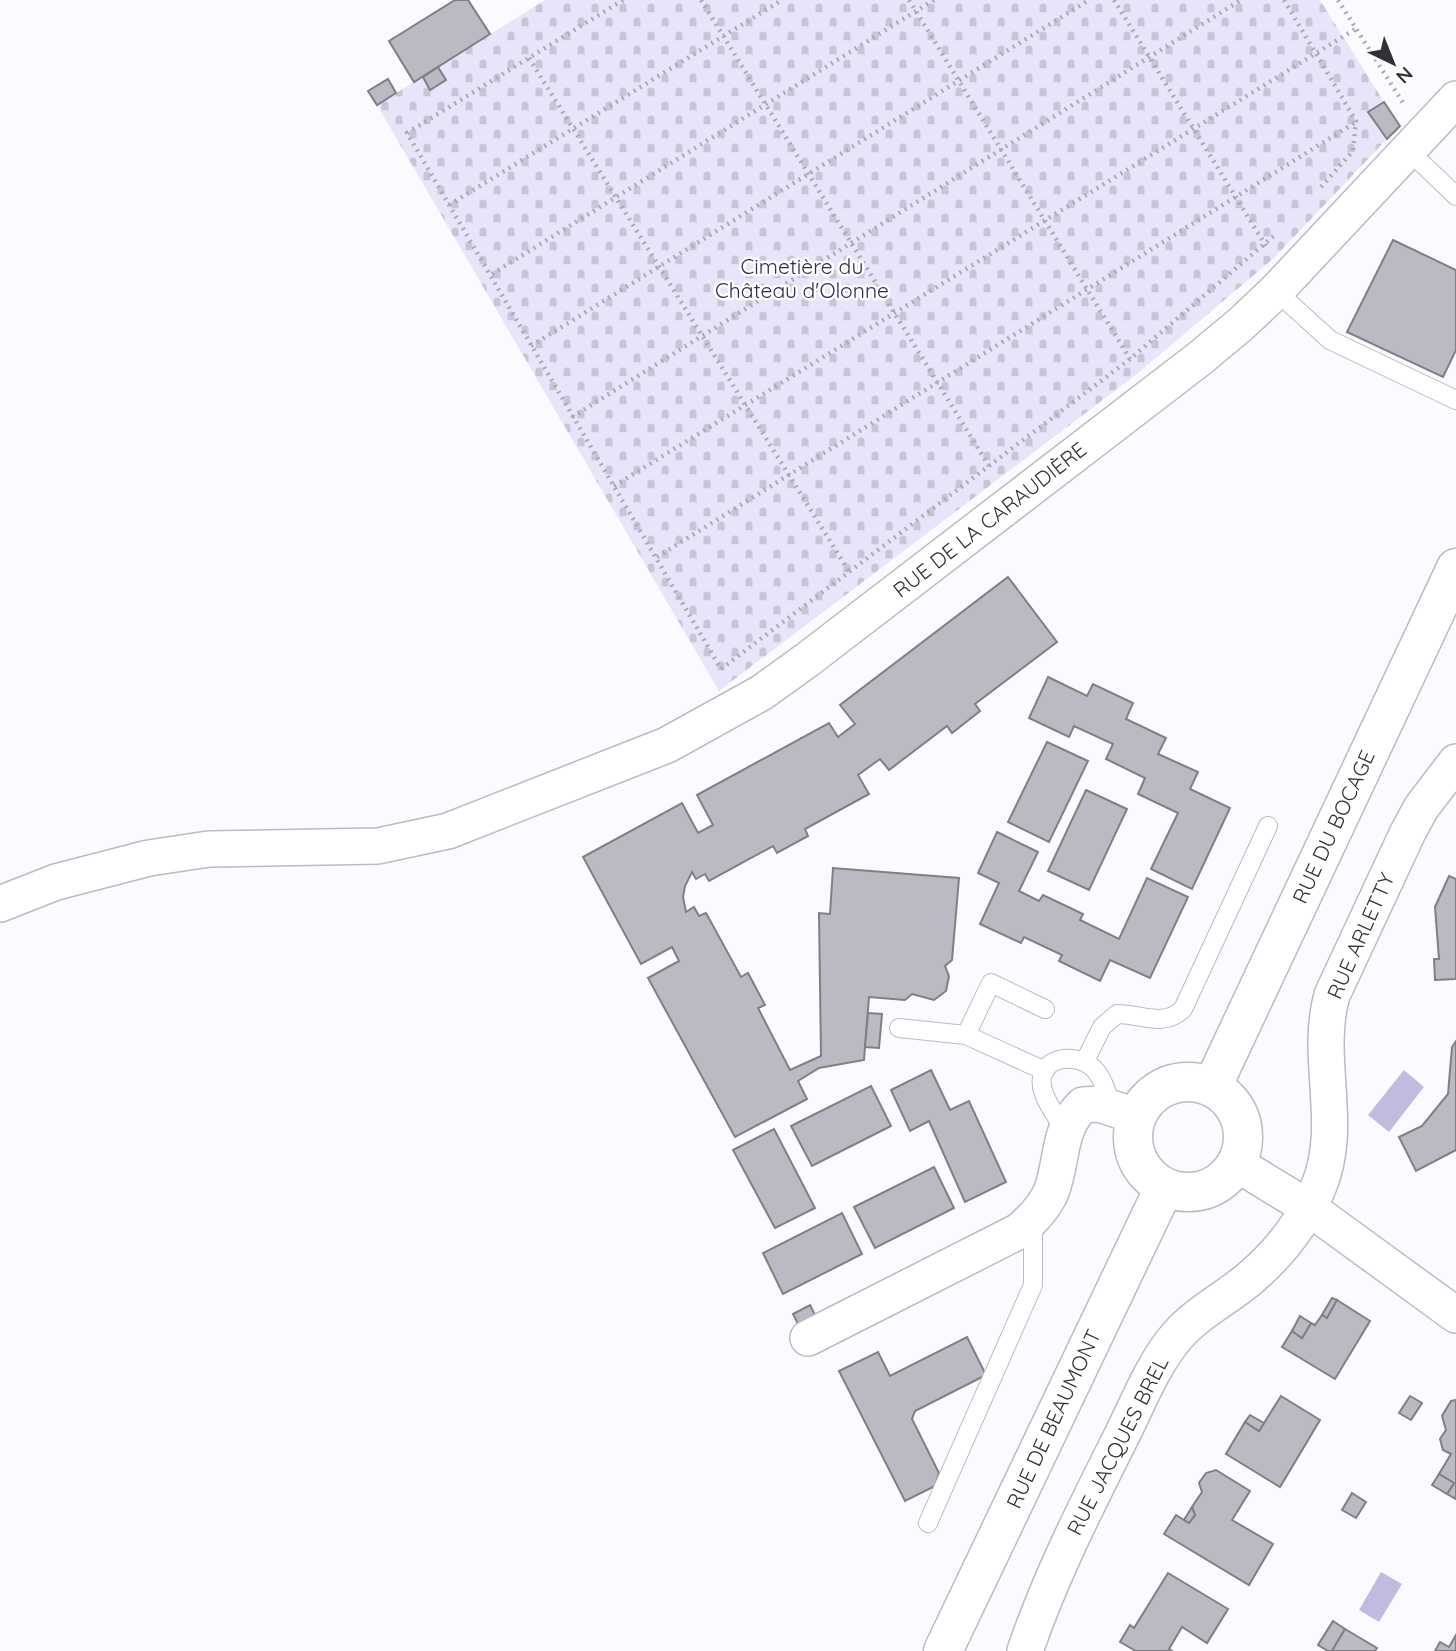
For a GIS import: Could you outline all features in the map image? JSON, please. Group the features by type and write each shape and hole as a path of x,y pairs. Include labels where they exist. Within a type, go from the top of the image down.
{"main road":[{"name":"RUE DU BOCAGE","path":"1212,1087 1456,568"},
{"path":"1177,1082 1195,1082 1212,1087 1227,1097 1238,1111 1243,1129 1243,1147 1237,1164 1227,1177 1213,1187 1180,1193 1164,1188 1150,1179 1136,1157 1132,1132 1099,1115 1146,1101 1160,1089 1177,1082"},
{"name":"RUE DE BEAUMONT","path":"943,1651 1164,1188"}],"street":[{"name":"RUE DE LA CARAUDIÈRE","path":"0,904 56,882 149,858 209,849 378,846 448,831 667,745 761,693 1199,359 1276,290 1456,99"},
{"name":"RUE ARLETTY","path":"1309,1208 1327,1161 1331,1142 1324,1043 1325,1019 1332,995 1421,808 1456,762"},
{"path":"808,1338 1019,1231 1033,1219 1099,1115"},
{"path":"1237,1164 1309,1208 1456,1315"},
{"name":"RUE JACQUES BREL","path":"1025,1651 1043,1598 1164,1353 1193,1321 1248,1280 1273,1256 1296,1231 1309,1208"}],"lane":[{"path":"1415,142 1456,196"},
{"path":"1276,290 1330,341 1456,400"},
{"path":"1085,1061 1102,1027 1117,1014 1134,1014 1161,1022 1174,1018 1183,1009 1268,826"},
{"path":"966,1035 991,983 1045,1009"},
{"path":"899,1028 966,1035 1045,1071"},
{"path":"1066,1057 1085,1061 1096,1071 1099,1115 1042,1088 1045,1071 1058,1059 1066,1057"},
{"path":"928,1523 1033,1285 1033,1219"}],"path":[{"path":"623,0 407,133 721,669 1130,359 1266,246 1285,226"},
{"path":"701,0 989,466"},
{"path":"449,205 782,0"},
{"path":"909,0 1130,359"},
{"path":"492,274 934,0"},
{"path":"531,346 1089,0"},
{"path":"1114,0 1266,246"},
{"path":"572,417 1241,0"},
{"path":"1284,0 1356,121 1353,151 1313,196"},
{"path":"1338,0 1357,28 1415,142"},
{"path":"614,486 1357,28"},
{"path":"529,58 850,573"},
{"path":"657,557 1356,121"}],"green space":[{"name":"Cimetière du Château d'Olonne","path":"545,0 1320,0 1384,102 1369,112 1387,139 1273,259 1137,374 719,691 377,105"}],"shaded area":[{"path":"1404,1070 1424,1087 1389,1132 1368,1115"},
{"path":"1381,1572 1402,1584 1379,1622 1359,1610"}],"building":[{"path":"455,0 468,0 490,34 414,82 389,41"},
{"path":"438,67 446,80 430,90 423,77"},
{"path":"388,79 396,93 377,105 368,91"},
{"path":"1384,102 1400,126 1387,139 1368,112"},
{"path":"1393,240 1456,270 1456,350 1443,377 1347,332"},
{"path":"1008,577 1057,642 975,704 980,711 952,733 947,726 889,770 880,759 858,775 869,794 805,829 808,836 777,853 773,846 709,881 705,874 696,879 692,872 685,886 683,897 686,912 694,907 699,916 706,913 741,977 748,973 765,1005 758,1008 790,1070 821,1056 819,913 830,914 833,868 959,878 952,960 945,966 949,976 946,991 934,1000 912,994 905,1000 869,997 864,1060 819,1068 798,1081 807,1099 735,1137 648,978 679,961 672,947 641,964 583,857 682,803 698,833 713,825 697,795 829,723 838,737 855,724 840,705"},
{"path":"1048,677 1087,696 1093,684 1133,703 1126,719 1166,738 1158,754 1198,772 1190,789 1230,808 1192,889 1151,869 1178,813 1138,794 1145,778 1106,759 1113,744 1074,726 1069,737 1029,718"},
{"path":"1047,742 1088,761 1049,842 1008,822"},
{"path":"1086,790 1127,809 1089,890 1048,871"},
{"path":"997,832 1038,852 1019,891 1039,901 1043,895 1083,914 1080,920 1119,939 1147,878 1188,897 1150,978 1110,960 1100,981 1059,961 1062,955 1024,937 1021,943 980,924 999,883 978,873"},
{"path":"1449,876 1456,879 1456,979 1435,980 1434,959 1439,959 1435,907"},
{"path":"868,1013 882,1014 879,1048 865,1047"},
{"path":"1456,1041 1456,1150 1416,1171 1399,1137 1422,1126 1448,1094 1452,1047"},
{"path":"931,1070 950,1110 969,1101 1006,1182 965,1202 929,1121 910,1131 891,1090"},
{"path":"871,1086 891,1126 812,1166 791,1126"},
{"path":"774,1129 815,1208 775,1228 733,1150"},
{"path":"934,1167 954,1208 875,1248 854,1207"},
{"path":"842,1213 862,1254 783,1294 763,1253"},
{"path":"1332,1298 1337,1300 1327,1318 1322,1315"},
{"path":"1337,1300 1370,1321 1335,1379 1282,1347 1292,1331 1302,1338 1311,1323 1315,1325 1322,1315 1327,1318"},
{"path":"810,1305 815,1315 798,1324 793,1314"},
{"path":"1300,1316 1311,1323 1302,1338 1292,1331"},
{"path":"967,1337 986,1375 915,1411 912,1419 939,1473 935,1486 905,1501 839,1371 878,1352 890,1376"},
{"path":"1281,1396 1320,1420 1280,1487 1226,1454 1245,1422 1259,1431"},
{"path":"1410,1396 1422,1403 1411,1420 1399,1413"},
{"path":"1456,1400 1456,1499 1447,1494 1454,1483 1439,1474 1451,1454 1443,1450 1440,1439 1446,1430 1442,1416 1451,1401"},
{"path":"1250,1415 1264,1423 1259,1431 1245,1422"},
{"path":"1216,1470 1250,1491 1232,1520 1273,1544 1249,1585 1164,1534 1176,1515 1189,1523 1195,1515 1192,1507 1202,1492 1199,1483 1206,1473"},
{"path":"1439,1474 1454,1483 1447,1494 1432,1485"},
{"path":"1352,1493 1366,1502 1356,1518 1342,1510"},
{"path":"1192,1507 1195,1515 1189,1523 1184,1520"},
{"path":"1168,1573 1228,1609 1207,1643 1182,1627 1169,1649 1172,1651 1136,1651 1120,1642 1130,1625 1134,1628"},
{"path":"1333,1621 1345,1629 1332,1651 1328,1651 1318,1645"},
{"path":"1345,1629 1377,1648 1375,1651 1332,1651"},
{"path":"1456,1635 1456,1651 1435,1651 1440,1642 1449,1647"}]}
